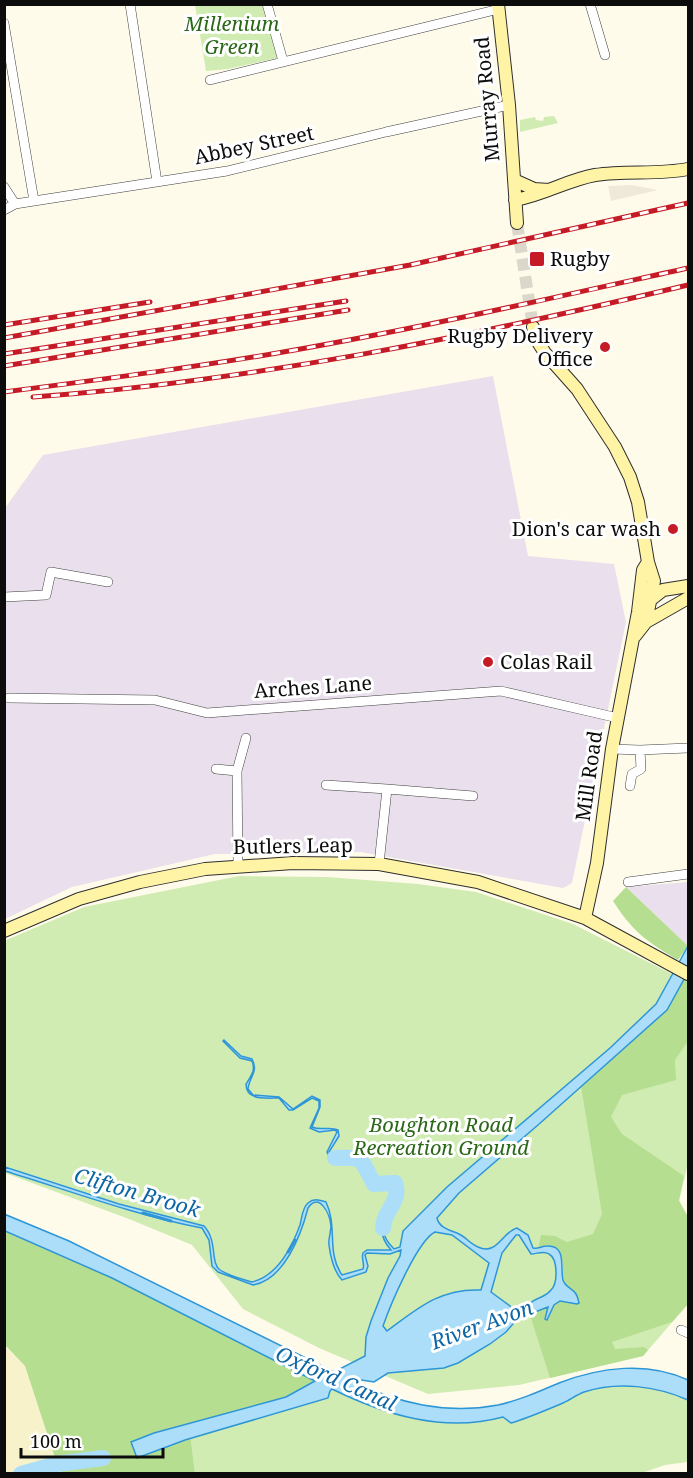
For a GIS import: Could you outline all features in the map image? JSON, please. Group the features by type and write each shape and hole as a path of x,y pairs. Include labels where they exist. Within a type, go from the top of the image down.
{"street":[{"path":"130,4 157,182"},
{"path":"267,4 283,62"},
{"path":"590,4 605,55"},
{"path":"210,80 499,7"},
{"name":"Murray Road","path":"499,7 515,190"},
{"path":"4,23 34,201"},
{"name":"Abbey Street","path":"4,210 15,204 227,171 509,105"},
{"path":"515,190 536,197 580,178 617,172 673,172 688,169"},
{"path":"4,187 15,204"},
{"path":"515,190 550,190"},
{"path":"515,190 517,223"},
{"path":"533,327 545,353 577,389 615,447 630,477 638,502 648,562 659,586"},
{"path":"641,619 646,596 644,570 648,562"},
{"path":"4,597 46,596 51,572 108,582"},
{"path":"646,596 659,586 688,586"},
{"path":"646,596 685,599"},
{"path":"641,619 685,599"},
{"name":"Mill Road","path":"585,918 597,863 612,749 633,640 641,619"},
{"name":"Arches Lane","path":"9,698 154,700 207,713 501,691 618,718"},
{"path":"238,866 237,771 246,738"},
{"path":"612,749 688,747"},
{"path":"630,786 632,774 641,769 640,750"},
{"path":"216,770 237,771"},
{"path":"326,785 473,796"},
{"path":"379,864 387,789"},
{"name":"Butlers Leap","path":"4,931 69,903 140,882 205,868 293,863 379,864 478,882 585,918 688,974"},
{"path":"628,882 688,874"}],"shaded area":[{"path":"632,185 658,190 611,201 608,186"},
{"path":"493,376 528,556 614,564 626,622 572,883 563,888 360,852 215,854 72,887 5,919 5,508 43,455"},
{"path":"688,882 688,946 626,887"},
{"path":"4,1345 25,1366 57,1464 21,1473 5,1473"}],"green space":[{"name":"Millenium Green","path":"195,5 262,5 277,58 228,69 206,71"},
{"path":"554,116 558,123 520,132 520,120 535,117 536,120 543,121 544,117"},
{"name":"Boughton Road Recreation Ground","path":"239,876 327,877 418,884 476,892 573,924 688,982 688,1164 679,1200 688,1217 688,1304 643,1356 519,1385 428,1394 319,1348 243,1309 192,1245 5,1173 4,941 84,907"},
{"path":"626,887 688,946 678,960 641,935 620,912 613,901"},
{"path":"684,980 688,982 688,1041 675,1060 676,1080 622,1095 611,1117 622,1134 684,1176 679,1201 688,1217 688,1304 672,1322 612,1342 615,1349 644,1347 648,1350 643,1356 550,1378 530,1315 548,1307 545,1319 560,1300 579,1303 576,1294 568,1288 563,1279 563,1262 554,1247 544,1246 538,1249 541,1235 555,1236 567,1242 593,1234 602,1214 581,1086 615,1054"},
{"path":"4,1231 112,1278 326,1386 190,1432 195,1473 62,1473 25,1366 5,1345"},
{"path":"326,1386 370,1405 412,1418 455,1422 531,1415 547,1410 581,1393 607,1386 649,1388 688,1400 688,1462 665,1465 642,1473 195,1473 190,1432"}],"water":[{"name":"Oxford Canal","path":"688,946 688,972 667,1010 459,1193 437,1218 442,1226 461,1235 475,1246 485,1249 495,1246 517,1228 528,1235 533,1248 545,1246 558,1249 564,1282 576,1294 579,1303 560,1301 554,1305 547,1320 545,1319 548,1307 514,1320 506,1332 490,1344 458,1363 444,1368 388,1373 374,1382 355,1379 351,1381 404,1401 460,1409 514,1401 591,1373 640,1368 673,1374 688,1380 688,1400 650,1388 610,1387 584,1392 563,1403 511,1423 503,1417 459,1423 415,1419 394,1414 332,1389 328,1398 185,1440 137,1458 131,1442 154,1433 286,1397 315,1381 112,1278 5,1231 4,1214 69,1241 334,1372 365,1356 366,1337 371,1321 401,1250 390,1254 367,1253 365,1255 368,1266 366,1272 342,1280 330,1254 329,1216 323,1206 316,1202 308,1208 296,1243 282,1266 274,1275 253,1285 218,1272 212,1266 209,1240 202,1228 103,1202 5,1171 5,1167 119,1204 204,1226 211,1238 217,1267 227,1274 252,1282 269,1274 282,1260 297,1234 306,1205 314,1200 326,1202 331,1221 334,1257 342,1275 363,1269 363,1253 367,1250 391,1250 383,1236 382,1229 385,1216 396,1196 394,1184 379,1187 374,1185 361,1162 356,1159 330,1158 327,1152 337,1132 335,1130 319,1132 310,1128 319,1108 319,1101 312,1098 293,1110 289,1110 279,1098 263,1098 253,1096 249,1093 246,1084 253,1070 252,1061 240,1058 224,1040 241,1056 252,1059 254,1064 254,1071 248,1089 253,1095 279,1097 293,1109 312,1096 320,1100 320,1107 312,1127 338,1130 339,1136 329,1152 332,1156 355,1158 359,1160 362,1162 366,1167 375,1183 394,1182 398,1196 386,1221 384,1233 394,1249 400,1247 403,1231 447,1187 610,1048 656,1004","holes":["435,1232 452,1235 489,1263 481,1290 466,1290 441,1296 419,1308 387,1331 383,1326 412,1260","516,1235 519,1235 531,1254 542,1252 549,1254 554,1261 556,1271 555,1282 548,1293 531,1302 526,1310 514,1313 510,1306 491,1292 502,1253"]}],"waterway":[{"path":"335,1158 357,1159 363,1164 374,1184 395,1183 396,1195 383,1228"},
{"name":"Clifton Brook","path":"143,1213 171,1221"},
{"name":"Clifton Brook","path":"288,1252 295,1240"},
{"name":"River Avon","path":"21,1474 57,1464 103,1458"}],"tunnel":[{"path":"517,223 533,327"}],"railway":[{"path":"4,338 410,265 688,203"},
{"path":"4,392 306,348 450,320 688,268"},
{"path":"33,397 198,380 363,354 526,322 688,285"},
{"path":"4,354 346,301"},
{"path":"4,325 150,302"},
{"path":"4,366 348,310"}],"place":[{"name":"Rugby","path":"537,259"},
{"name":"Rugby Delivery Office","path":"605,347"},
{"name":"Dion's car wash","path":"673,529"},
{"name":"Colas Rail","path":"488,662"}]}
